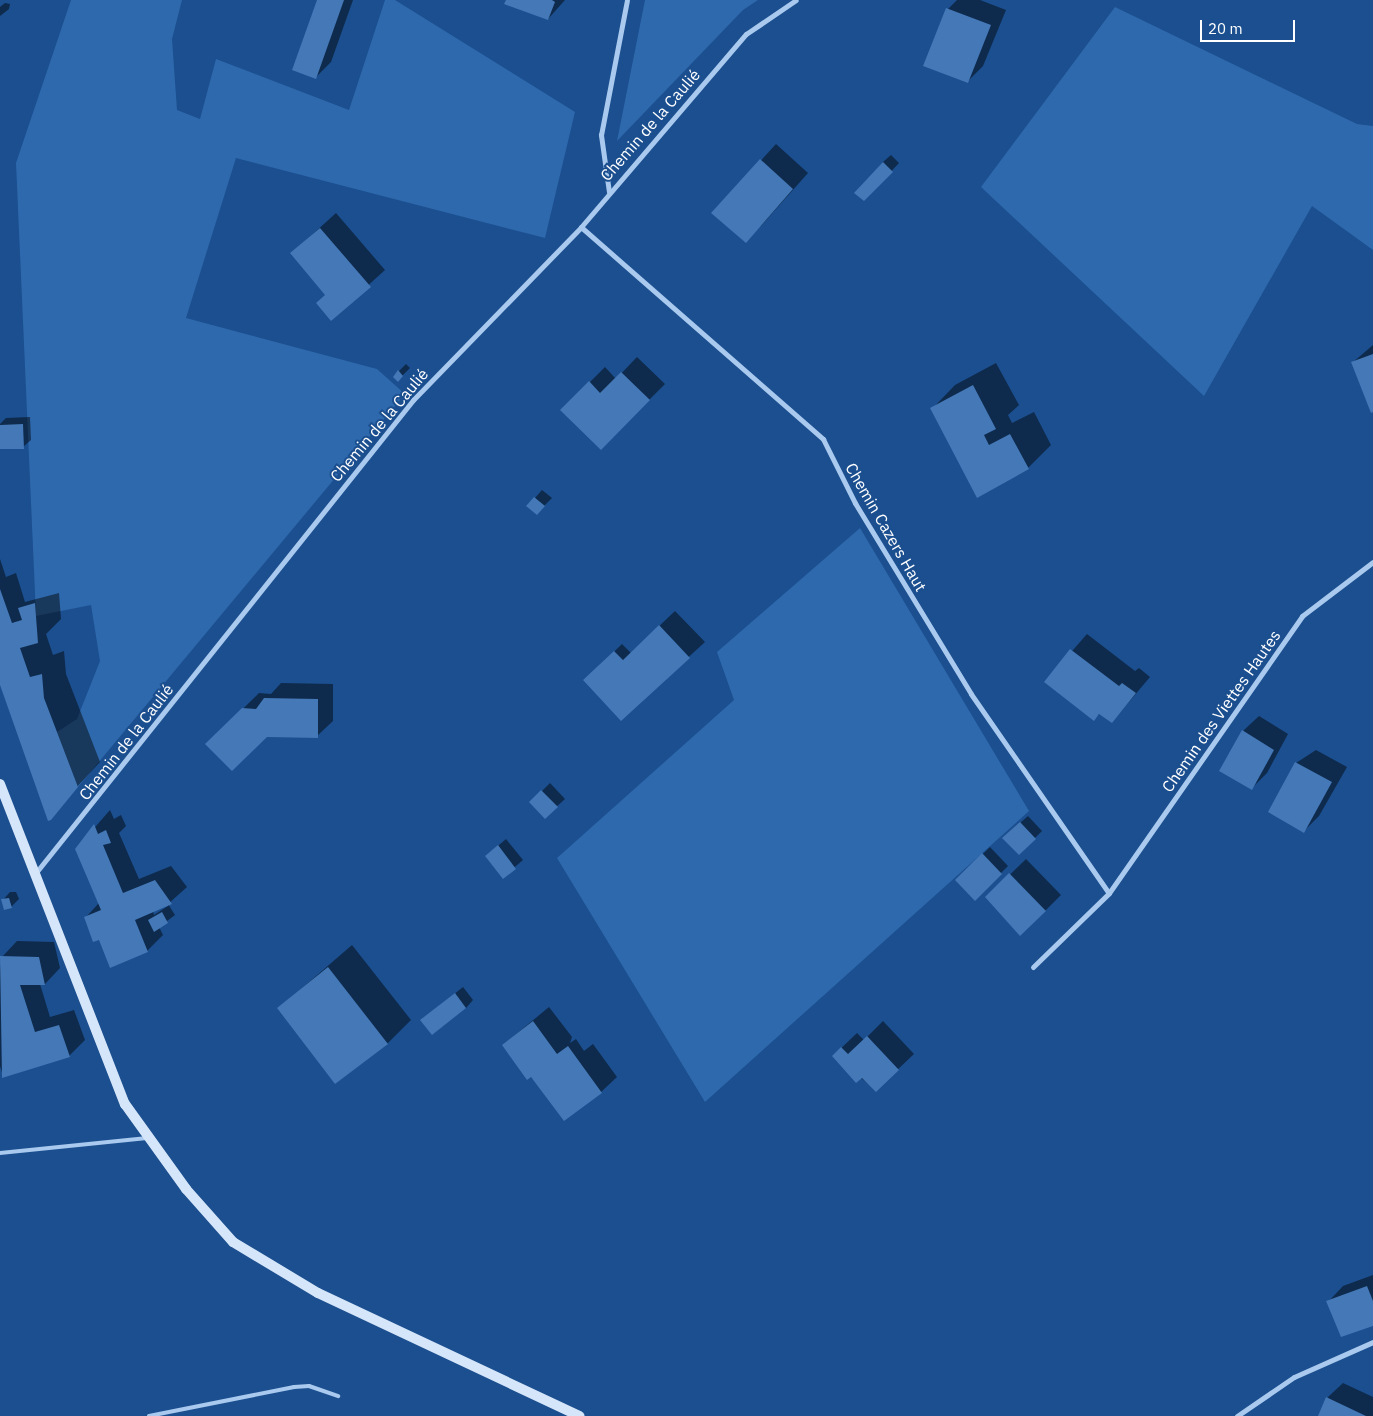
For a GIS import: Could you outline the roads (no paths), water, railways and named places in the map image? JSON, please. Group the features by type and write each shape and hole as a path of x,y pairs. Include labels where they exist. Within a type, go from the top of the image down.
{"main road":[{"path":"0,784 121,1095 147,1138 233,1242 318,1293 579,1416"}],"street":[{"path":"609,192 601,134 627,0"},
{"name":"Chemin de la Caulié","path":"34,875 413,400 581,227 746,34 796,0"},
{"name":"Chemin Cazers Haut","path":"581,227 823,439 856,503 971,694 1108,893"},
{"name":"Chemin des Viettes Hautes","path":"1033,967 1108,893 1302,616 1373,562"},
{"path":"1236,1416 1294,1377 1373,1342"}],"lane":[{"path":"0,1153 147,1138"},
{"path":"149,1416 309,1386 338,1396"}]}
